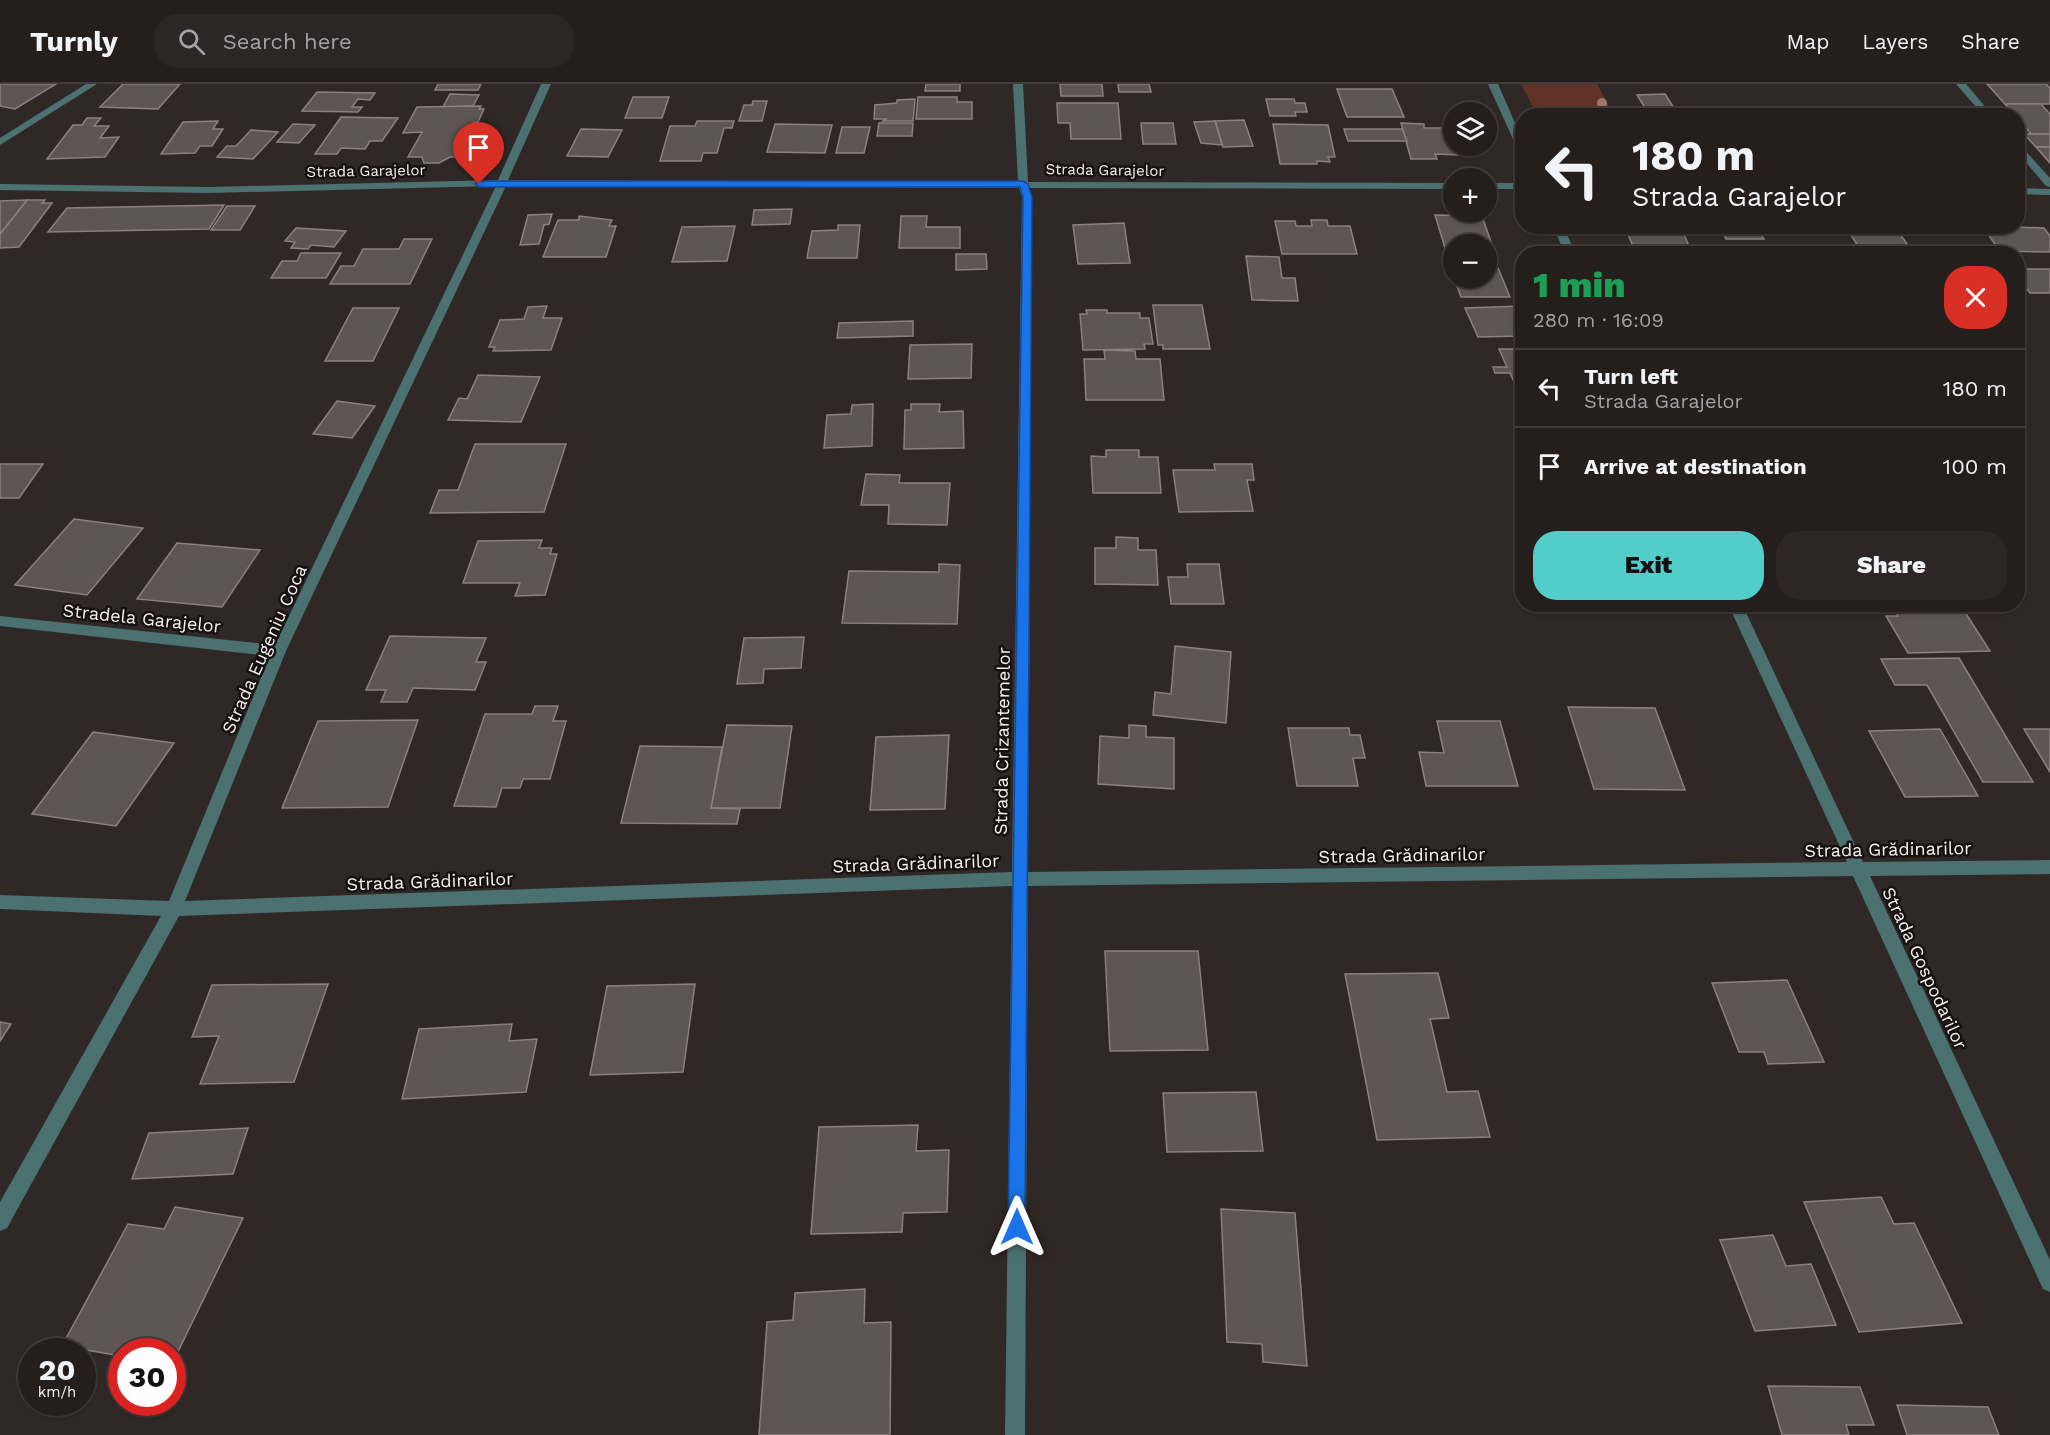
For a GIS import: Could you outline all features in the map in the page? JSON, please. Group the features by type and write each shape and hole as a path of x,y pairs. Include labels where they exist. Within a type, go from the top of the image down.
{"street":[{"path":"0,142 92,84"},
{"name":"Strada Eugeniu Coca","path":"0,1221 174,909 279,651 502,183 546,84"},
{"name":"Strada Crizantemelor","path":"1015,1435 1027,197 1023,184 1018,84"},
{"path":"1493,84 1515,133"},
{"path":"1961,84 1982,108"},
{"path":"2025,156 2050,184"},
{"name":"Strada Garajelor","path":"0,187 209,190 502,183 1023,184 1296,188 1443,186"},
{"path":"1497,186 1515,186"},
{"path":"2025,191 2050,192"},
{"name":"Strada Gospodarilor","path":"1739,612 2050,1282"},
{"name":"Stradela Garajelor","path":"0,621 279,651"},
{"name":"Strada Grădinarilor","path":"0,902 174,909 1019,879 2050,867"}],"shaded area":[{"path":"1521,84 1597,84 1610,108 1533,108"}],"building":[{"path":"0,84 56,84 15,109 0,106"},
{"path":"123,84 180,84 158,109 100,107"},
{"path":"438,84 481,84 478,90 435,90"},
{"path":"926,84 960,84 960,91 925,91"},
{"path":"1060,84 1102,84 1103,96 1061,96"},
{"path":"1118,84 1149,84 1151,92 1119,92"},
{"path":"1987,84 2046,84 2050,88 2050,104 2005,104"},
{"path":"1337,89 1392,89 1404,117 1347,117"},
{"path":"317,92 375,93 370,100 358,99 352,107 362,107 358,112 302,111"},
{"path":"450,94 479,95 473,106 443,107"},
{"path":"1665,94 1674,108 1645,108 1637,95"},
{"path":"633,97 669,97 662,118 625,118"},
{"path":"918,97 957,97 957,102 972,102 972,119 916,119"},
{"path":"915,99 913,121 874,119 875,105"},
{"path":"1266,99 1294,99 1295,103 1305,103 1307,112 1295,112 1296,116 1270,116"},
{"path":"753,101 767,101 762,121 739,121 744,105 752,105"},
{"path":"1057,103 1118,103 1121,139 1071,139 1070,123 1058,123"},
{"path":"2005,104 2041,104 2050,114 2050,134 2031,134 2025,127 2025,108 2008,108"},
{"path":"481,106 479,109 484,109 478,122 474,122 458,157 450,157 439,163 424,163 422,157 408,157 422,132 403,133 417,107"},
{"path":"341,117 398,118 382,141 370,141 365,149 341,148 337,154 315,154"},
{"path":"87,118 101,118 94,126 109,126 100,138 119,137 105,157 47,159 73,125 82,125"},
{"path":"1244,120 1253,146 1223,147 1215,121"},
{"path":"218,121 213,129 223,129 212,146 200,146 195,153 161,154 183,122"},
{"path":"697,121 734,121 732,128 724,128 717,153 703,153 701,161 660,161 670,126 695,126"},
{"path":"1215,121 1222,145 1201,143 1194,122"},
{"path":"879,123 913,123 912,136 877,136"},
{"path":"1141,123 1173,123 1176,144 1143,144"},
{"path":"1401,123 1424,124 1424,128 1443,128 1443,154 1435,154 1437,159 1411,159"},
{"path":"293,124 315,125 299,143 277,142"},
{"path":"775,124 832,125 825,153 767,152"},
{"path":"1273,124 1328,125 1335,157 1328,157 1330,162 1317,161 1317,164 1280,164"},
{"path":"842,127 870,127 864,153 836,153"},
{"path":"581,129 622,130 608,157 567,156"},
{"path":"1344,129 1402,129 1407,141 1348,141"},
{"path":"251,130 278,132 253,159 217,157 227,146 236,146"},
{"path":"2025,134 2050,134 2050,147 2036,147"},
{"path":"2036,147 2050,147 2050,163"},
{"path":"27,200 45,200 42,203 52,203 19,247 0,248 0,234"},
{"path":"27,200 0,234 0,201"},
{"path":"224,205 209,229 48,232 67,208"},
{"path":"227,206 255,206 240,230 211,230"},
{"path":"792,209 790,224 752,225 754,210"},
{"path":"552,214 549,224 544,225 539,244 520,245 528,215"},
{"path":"1435,215 1443,215 1443,222 1484,222 1488,234 1443,234 1443,241"},
{"path":"579,216 612,220 609,226 616,226 606,257 543,257 558,220 579,220"},
{"path":"901,216 927,216 926,227 960,227 960,248 899,248"},
{"path":"1311,220 1327,220 1328,226 1350,226 1357,254 1282,254 1275,221 1295,221 1296,226 1312,226"},
{"path":"1124,223 1130,263 1078,264 1073,225"},
{"path":"838,225 860,225 857,258 807,258 812,231 838,230"},
{"path":"735,226 727,261 672,262 682,227"},
{"path":"2025,227 2044,228 2050,236 2050,252 2025,252 2025,246 1996,246 1988,234 2025,234"},
{"path":"296,228 346,231 334,247 311,245 308,249 291,248 295,242 285,241"},
{"path":"1628,234 1684,234 1689,246 1633,246"},
{"path":"1724,234 1761,234 1764,239 1726,239"},
{"path":"1850,234 1900,234 1909,246 1858,246"},
{"path":"404,239 432,239 410,284 330,284 341,266 354,266 363,249 399,249"},
{"path":"301,253 341,253 326,278 271,278 282,261 297,261"},
{"path":"956,254 986,254 987,269 956,270"},
{"path":"1246,256 1279,257 1282,278 1295,278 1298,301 1252,300"},
{"path":"1498,268 1510,297 1461,297 1458,288 1497,288"},
{"path":"2025,269 2050,269 2050,293 2030,293 2025,287"},
{"path":"1153,305 1202,305 1210,349 1163,349 1163,345 1158,345"},
{"path":"547,306 543,318 562,318 551,350 493,351 495,347 489,347 500,320 524,319 528,307"},
{"path":"1515,306 1515,336 1478,337 1465,308"},
{"path":"353,308 399,308 373,361 325,361"},
{"path":"1086,310 1107,310 1107,313 1140,313 1140,318 1149,318 1153,344 1144,344 1145,349 1083,350 1080,314 1087,314"},
{"path":"913,321 913,336 837,338 839,323"},
{"path":"972,344 971,378 908,379 910,345"},
{"path":"1499,349 1515,349 1515,382 1510,373 1495,373 1493,367 1507,367"},
{"path":"1104,350 1135,351 1136,359 1160,359 1164,400 1086,400 1084,359 1105,359"},
{"path":"478,375 540,377 521,422 448,420 459,398 467,399"},
{"path":"337,401 375,406 352,438 313,434"},
{"path":"873,404 872,446 824,448 827,415 851,414 852,405"},
{"path":"911,404 940,404 939,412 963,411 964,448 904,449 905,410 911,410"},
{"path":"475,444 566,444 544,512 430,513 439,490 458,490"},
{"path":"1106,450 1139,450 1139,457 1158,457 1161,493 1093,493 1091,456 1106,457"},
{"path":"0,464 43,464 19,498 0,498"},
{"path":"1214,464 1252,464 1254,480 1247,480 1253,511 1179,512 1173,470 1215,470"},
{"path":"866,474 900,475 899,483 950,483 947,525 888,524 889,505 861,505"},
{"path":"74,519 143,528 87,595 15,585"},
{"path":"1116,537 1138,538 1138,550 1156,550 1158,585 1095,584 1095,548 1116,548"},
{"path":"542,540 539,548 552,548 550,554 557,554 545,595 515,596 520,583 463,583 478,541"},
{"path":"177,543 260,550 222,607 137,599"},
{"path":"939,564 960,565 957,624 842,623 849,571 939,572"},
{"path":"1187,564 1219,564 1224,604 1171,604 1168,577 1188,577"},
{"path":"1896,612 1965,612 1990,651 1908,653 1886,616 1898,616"},
{"path":"390,636 486,638 476,662 486,662 475,690 413,688 407,702 381,702 386,690 366,690"},
{"path":"804,637 801,668 764,669 763,683 737,684 744,638"},
{"path":"1175,646 1231,652 1226,723 1153,715 1155,692 1171,694"},
{"path":"1959,658 2033,782 1983,782 1927,685 1895,685 1881,659"},
{"path":"535,706 558,706 553,721 566,721 550,779 523,779 520,788 502,788 496,807 454,806 485,714 532,714"},
{"path":"1568,707 1655,708 1685,790 1594,789"},
{"path":"418,720 388,807 282,808 318,721"},
{"path":"1437,721 1500,721 1518,786 1426,786 1419,752 1444,753"},
{"path":"727,725 792,726 780,808 711,808"},
{"path":"1129,725 1146,726 1146,737 1174,738 1174,789 1098,784 1100,736 1129,738"},
{"path":"1288,728 1349,728 1350,735 1360,735 1365,758 1353,758 1358,786 1297,786"},
{"path":"1940,729 1978,796 1905,797 1869,731"},
{"path":"2024,729 2050,729 2050,772"},
{"path":"93,732 174,743 116,826 32,814"},
{"path":"949,735 945,809 870,810 876,737"},
{"path":"640,746 722,747 711,808 740,809 737,824 621,823"},
{"path":"1105,951 1198,951 1208,1050 1110,1051"},
{"path":"1438,973 1449,1018 1430,1019 1447,1092 1478,1091 1490,1137 1377,1140 1345,974"},
{"path":"1787,980 1824,1062 1768,1064 1764,1052 1739,1052 1712,983"},
{"path":"328,984 294,1082 200,1084 219,1036 192,1037 212,985"},
{"path":"695,984 683,1072 590,1075 607,986"},
{"path":"0,1022 11,1024 0,1041"},
{"path":"512,1024 509,1041 537,1039 526,1092 402,1099 419,1029"},
{"path":"1256,1092 1263,1151 1167,1152 1163,1093"},
{"path":"918,1125 916,1151 949,1150 947,1212 903,1213 902,1232 811,1234 819,1127"},
{"path":"248,1128 233,1174 132,1179 149,1133"},
{"path":"1881,1197 1894,1224 1914,1223 1962,1323 1859,1332 1804,1202"},
{"path":"175,1207 243,1218 185,1338 108,1338 108,1354 96,1352 96,1338 66,1338 128,1224 164,1229"},
{"path":"1221,1209 1295,1213 1307,1366 1263,1362 1262,1344 1227,1342"},
{"path":"1773,1235 1786,1266 1811,1264 1836,1325 1755,1331 1720,1240"},
{"path":"865,1289 864,1323 891,1322 890,1435 759,1435 767,1322 793,1320 795,1293"},
{"path":"1768,1386 1860,1387 1874,1425 1846,1425 1849,1435 1782,1435"},
{"path":"1897,1405 1988,1407 1999,1435 1907,1435"}],"route":[{"path":"479,184 1023,184 1027,197 1017,1227"}]}
